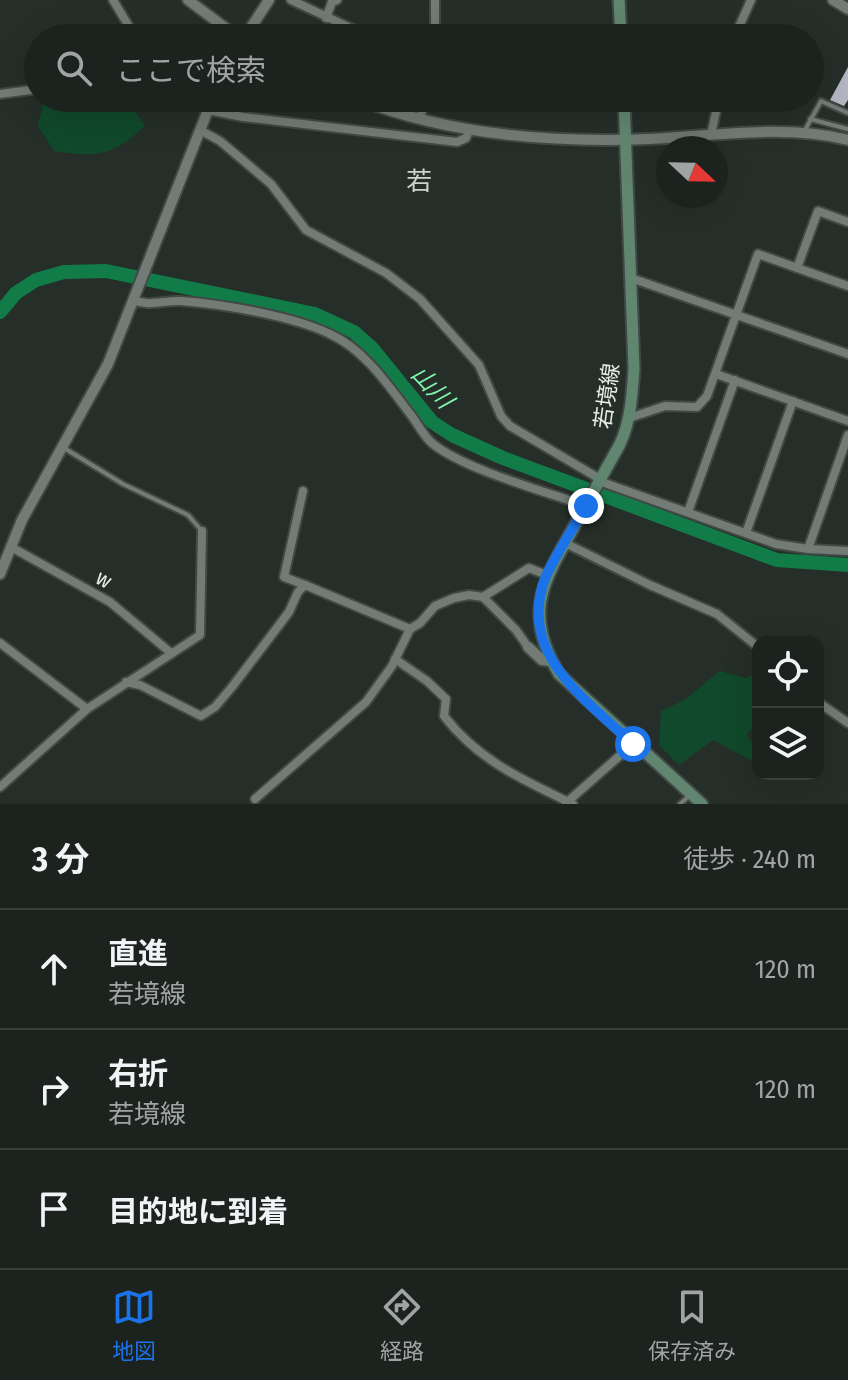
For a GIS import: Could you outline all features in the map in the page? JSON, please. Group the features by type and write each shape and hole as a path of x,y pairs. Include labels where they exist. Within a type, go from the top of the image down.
{"main road":[{"path":"619,0 620,24"},
{"name":"若境線","path":"624,112 634,369 629,418 625,434 547,575 539,605 542,638 551,661 566,681 702,804"}],"street":[{"path":"113,0 128,24"},
{"path":"188,0 222,24"},
{"path":"252,24 269,0"},
{"path":"291,0 340,24"},
{"path":"326,18 332,2 337,0"},
{"path":"435,0 435,24"},
{"path":"740,24 751,0"},
{"path":"833,0 848,9"},
{"path":"0,94 24,91"},
{"path":"0,574 22,520 108,364 207,112"},
{"path":"218,112 457,142 466,138 470,129"},
{"path":"398,112 470,129 520,136 625,140 804,132 848,140"},
{"path":"420,119 422,112"},
{"path":"711,135 716,112"},
{"path":"200,130 220,141 271,184 306,230 386,273 420,299 479,365 501,416 510,426 598,482 776,544 848,551"},
{"path":"797,268 818,211 848,222"},
{"path":"629,418 665,406 697,407 707,396 758,254 848,286"},
{"path":"631,278 848,354"},
{"path":"133,300 142,304 179,301 263,314 331,334 348,344 379,373 431,442 453,457 587,503"},
{"path":"716,374 848,421"},
{"path":"688,512 735,380"},
{"path":"746,533 793,401"},
{"path":"808,549 848,435"},
{"path":"303,491 284,577 410,629"},
{"path":"0,787 87,709 200,635 202,531"},
{"path":"565,543 717,614 752,642"},
{"name":"w","path":"11,547 110,602 171,653"},
{"path":"483,597 529,568 547,575"},
{"path":"126,682 140,685 201,716 215,707 232,687 289,612 298,592 305,585"},
{"path":"255,799 366,702 395,659 410,629 444,601 469,595 483,597 516,630 528,647 542,660 551,661"},
{"path":"0,643 87,709"},
{"path":"395,659 427,681 446,699 444,716 478,753 569,803 633,744"},
{"path":"824,706 848,723"}],"lane":[{"path":"824,102 848,113"},
{"path":"804,132 814,112"},
{"path":"810,119 848,129"},
{"path":"63,447 123,484 188,515 202,531"},
{"path":"680,804 691,795"}],"green space":[{"path":"41,112 136,112 145,126 113,149 82,154 54,151 38,126"},
{"path":"720,671 746,678 752,675 752,729 747,734 752,743 752,761 713,740 679,765 659,745 661,711 684,700"}],"building":[{"path":"848,67 848,100 844,106 830,100"}],"waterway":[{"name":"山川","path":"0,312 16,293 36,280 64,272 106,271 315,314 354,332 372,348 432,422 452,435 503,458 777,560 848,565"}],"district":[{"name":"若","path":"419,181"}],"route":[{"path":"586,506 547,575 539,605 542,638 559,674 633,744"}]}
